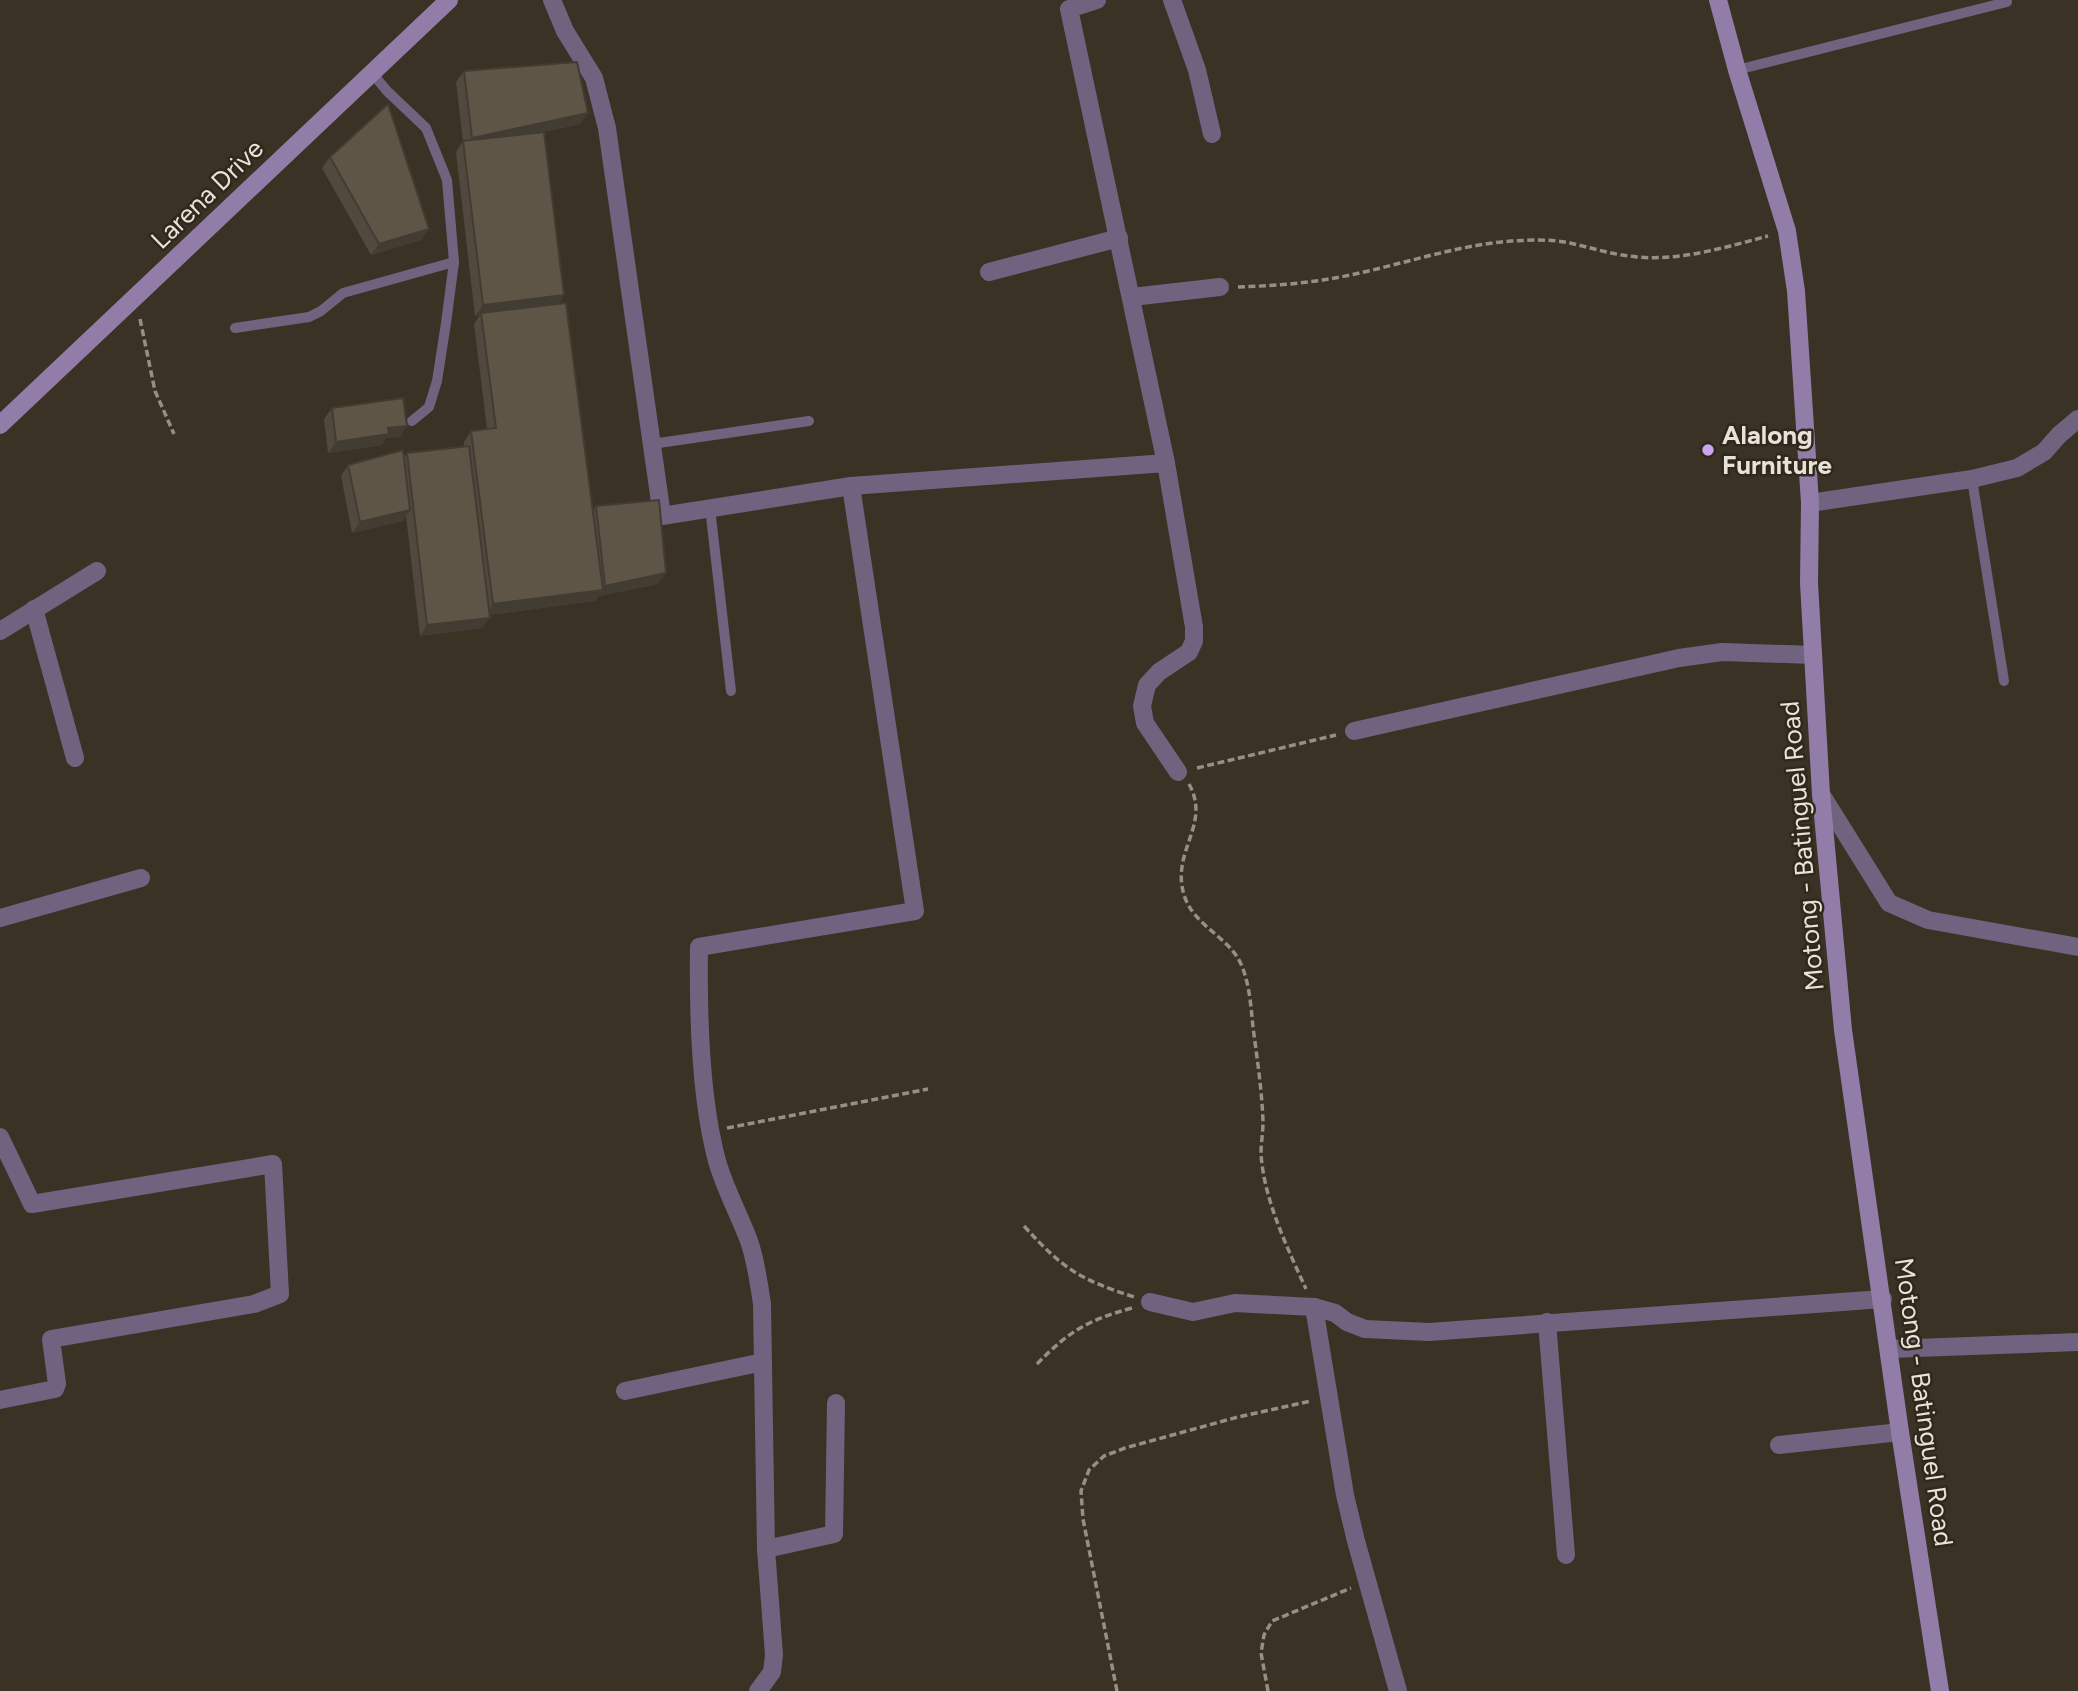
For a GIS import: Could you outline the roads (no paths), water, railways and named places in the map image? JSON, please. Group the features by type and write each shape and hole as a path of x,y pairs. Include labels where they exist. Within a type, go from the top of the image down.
{"street":[{"name":"Larena Drive","path":"0,425 449,0"},
{"path":"552,0 565,31 594,78 601,100 663,516 850,486 1166,463"},
{"path":"1097,0 1069,9 1166,463 1194,641 1189,652 1159,672 1147,685 1142,706 1145,723 1178,772"},
{"path":"1172,0 1197,70 1212,134"},
{"name":"Motong - Batinguel Road","path":"1718,0 1787,231 1796,291 1810,503 1809,583 1821,794 1843,1030 1940,1691"},
{"path":"989,272 1119,238"},
{"path":"1132,297 1220,287"},
{"path":"1810,503 1972,479 2017,468 2044,452 2078,419"},
{"path":"758,1691 772,1672 774,1655 766,1549 762,1304 749,1242 725,1185 711,1131 698,995 699,947 915,912 850,486"},
{"path":"0,631 97,571"},
{"path":"33,609 75,758"},
{"path":"1354,731 1679,658 1722,652 1813,655"},
{"path":"1821,794 1889,902 1928,920 2078,947"},
{"path":"0,918 141,878"},
{"path":"0,1137 32,1205 273,1164 279,1294 254,1304 51,1339 57,1384 55,1389 0,1400"},
{"path":"1150,1302 1193,1312 1250,1302 1314,1307 1335,1313 1347,1322 1365,1329 1465,1331 1548,1322 1882,1299"},
{"path":"1314,1307 1345,1494 1398,1691"},
{"path":"1548,1322 1566,1555"},
{"path":"1889,1349 2078,1342"},
{"path":"625,1391 763,1362"},
{"path":"766,1549 834,1534 836,1403"},
{"path":"1779,1445 1900,1432"}],"lane":[{"path":"1737,70 2007,2"},
{"path":"372,73 426,128 447,180 454,262 438,381 429,407 412,421"},
{"path":"235,328 309,317 343,293 454,262"},
{"path":"652,444 809,421"},
{"path":"1972,479 2004,681"},
{"path":"710,508 731,691"}],"place":[{"name":"Alalong Furniture","path":"1708,450"}]}
